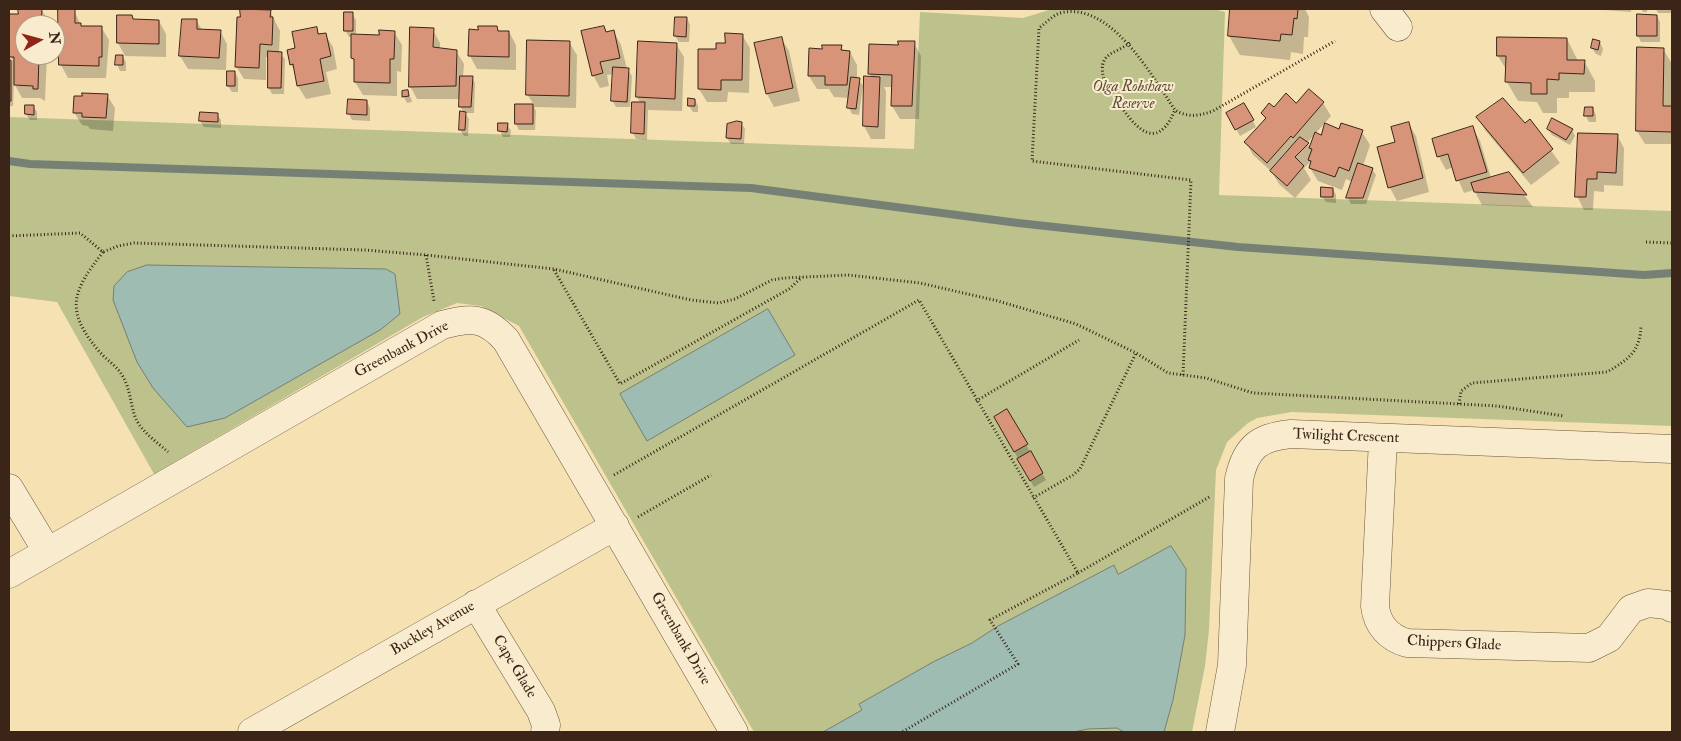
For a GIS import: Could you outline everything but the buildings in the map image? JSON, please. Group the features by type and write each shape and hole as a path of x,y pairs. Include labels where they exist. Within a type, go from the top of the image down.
{"street":[{"name":"Greenbank Drive","path":"9,574 442,325 462,320 482,321 496,329 506,340 625,522 734,732"},
{"name":"Twilight Crescent","path":"1220,732 1232,665 1235,625 1235,535 1238,479 1242,462 1250,450 1261,441 1291,434 1672,449"},
{"name":"Chippers Glade","path":"1383,439 1375,606 1380,624 1399,641 1417,644 1588,648 1609,638 1631,609 1648,603 1667,605 1672,608"},
{"path":"9,488 48,551"},
{"name":"Buckley Avenue","path":"269,728 476,604 625,522"},
{"name":"Cape Glade","path":"476,604 540,711 546,725 545,732"}],"path":[{"path":"1184,375 1191,180 1032,161 1039,28 1062,12 1087,13 1112,24 1130,43 1175,110 1184,116 1199,116 1213,112 1335,40"},
{"path":"1130,43 1110,52 1102,64 1104,80 1109,88 1136,128 1147,133 1159,132 1169,124 1175,110"},
{"path":"9,236 80,233 103,252"},
{"path":"1646,242 1672,243"},
{"path":"171,455 136,419 128,385 122,373 98,350 77,316 75,299 85,276 103,252 118,246 134,243 365,250 426,255 554,269 691,300 719,303 735,299 772,280 802,277 848,275 920,283 961,291 1076,324 1136,353 1168,373 1206,378 1253,393 1497,406 1568,417"},
{"path":"426,255 434,303"},
{"path":"554,269 620,384 789,289 802,277"},
{"path":"610,478 919,300 976,401 1078,573"},
{"path":"1459,404 1462,391 1472,384 1607,372 1636,351 1641,338 1641,325"},
{"path":"976,401 1079,340"},
{"path":"1034,498 1080,469 1136,353"},
{"path":"625,522 711,475"},
{"path":"902,732 1018,664 990,620 1078,573 1218,492"}],"green space":[{"name":"Olga Robshaw Reserve","path":"1052,9 1214,9 1225,12 1219,195 1672,211 1672,426 1292,412 1257,418 1248,423 1227,442 1216,470 1209,630 1205,666 1192,732 754,732 519,326 481,306 457,303 423,317 154,474 57,302 9,296 9,117 914,149 920,12 1023,18"}],"water":[{"path":"147,265 386,269 395,274 400,314 380,330 225,418 187,427 153,388 137,362 113,300 114,286 127,272"},
{"path":"768,309 795,355 647,441 620,394"},
{"path":"1171,546 1186,569 1185,635 1173,700 1164,732 1124,732 1117,728 1088,729 1073,732 823,732 862,710 859,704 933,662 972,643 998,626 1114,565 1118,574"}],"waterway":[{"path":"9,161 30,164 751,188 1018,223 1238,247 1644,275 1672,273"}]}
